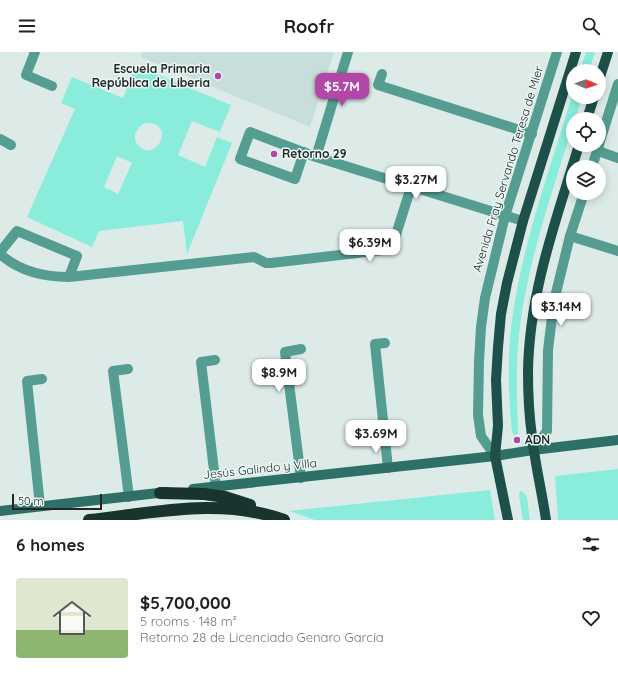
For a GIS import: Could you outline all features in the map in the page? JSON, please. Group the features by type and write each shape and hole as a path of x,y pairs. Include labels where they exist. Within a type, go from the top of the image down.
{"highway":[{"path":"160,493 204,494 225,497 250,505 282,519"},
{"path":"89,520 215,508 252,511 282,519"}],"main road":[{"name":"Avenida Fray Servando Teresa de Mier","path":"508,520 495,456 498,426 496,373 501,314 506,283 523,221 576,52"},
{"path":"604,64 608,52"},
{"path":"546,520 533,450 528,372 535,299 552,232 577,152"},
{"name":"Jesús Galindo y Villa","path":"0,511 495,456 618,440"}],"street":[{"path":"35,52 26,75 52,86"},
{"path":"316,157 348,52"},
{"name":"Avenida Fray Servando Teresa de Mier","path":"495,456 481,436 478,416 481,327 486,292 505,216 557,52"},
{"path":"382,74 378,85 532,134"},
{"path":"606,124 618,84"},
{"path":"304,152 295,179 240,159 250,132 304,152 316,157 523,221"},
{"path":"0,139 11,145"},
{"path":"601,152 618,158"},
{"path":"69,277 77,256 18,231 0,253 15,265 25,270 50,276 69,277 254,257 266,263 271,263 383,250 389,247 396,233 411,187"},
{"path":"533,450 548,431 547,373 549,338 554,301 570,236 582,200"},
{"path":"570,236 618,251"},
{"path":"386,342 375,344 388,468"},
{"path":"301,349 285,352 301,478"},
{"path":"215,360 201,362 216,487"},
{"path":"128,369 113,371 129,497"},
{"path":"40,506 27,381 42,379"}],"shaded area":[{"path":"143,52 334,52 310,127 141,57"}],"green space":[{"path":"586,52 595,52 591,64 582,64"},
{"path":"136,66 231,105 220,132 192,121 178,155 205,167 217,137 232,143 187,254 183,221 99,231 92,247 27,217 75,109 61,103 72,77 123,98","holes":["145,123 155,124 160,128 162,134 161,140 152,150 146,150 139,146 135,140 137,130","117,156 132,163 118,194 104,187"]},
{"path":"570,104 580,104 577,112 567,112"},
{"path":"566,115 566,148 532,262 521,318 517,368 518,434 514,435 512,432 509,387 511,328 524,257 547,175"},
{"path":"618,469 618,520 558,520 555,476"},
{"path":"490,490 495,520 315,520 289,511"},
{"path":"522,491 527,497 530,520 523,520 519,495"}],"place":[{"name":"Escuela Primaria República de Liberia","path":"218,76"},
{"name":"Retorno 29","path":"274,154"},
{"name":"ADN","path":"517,440"}]}
